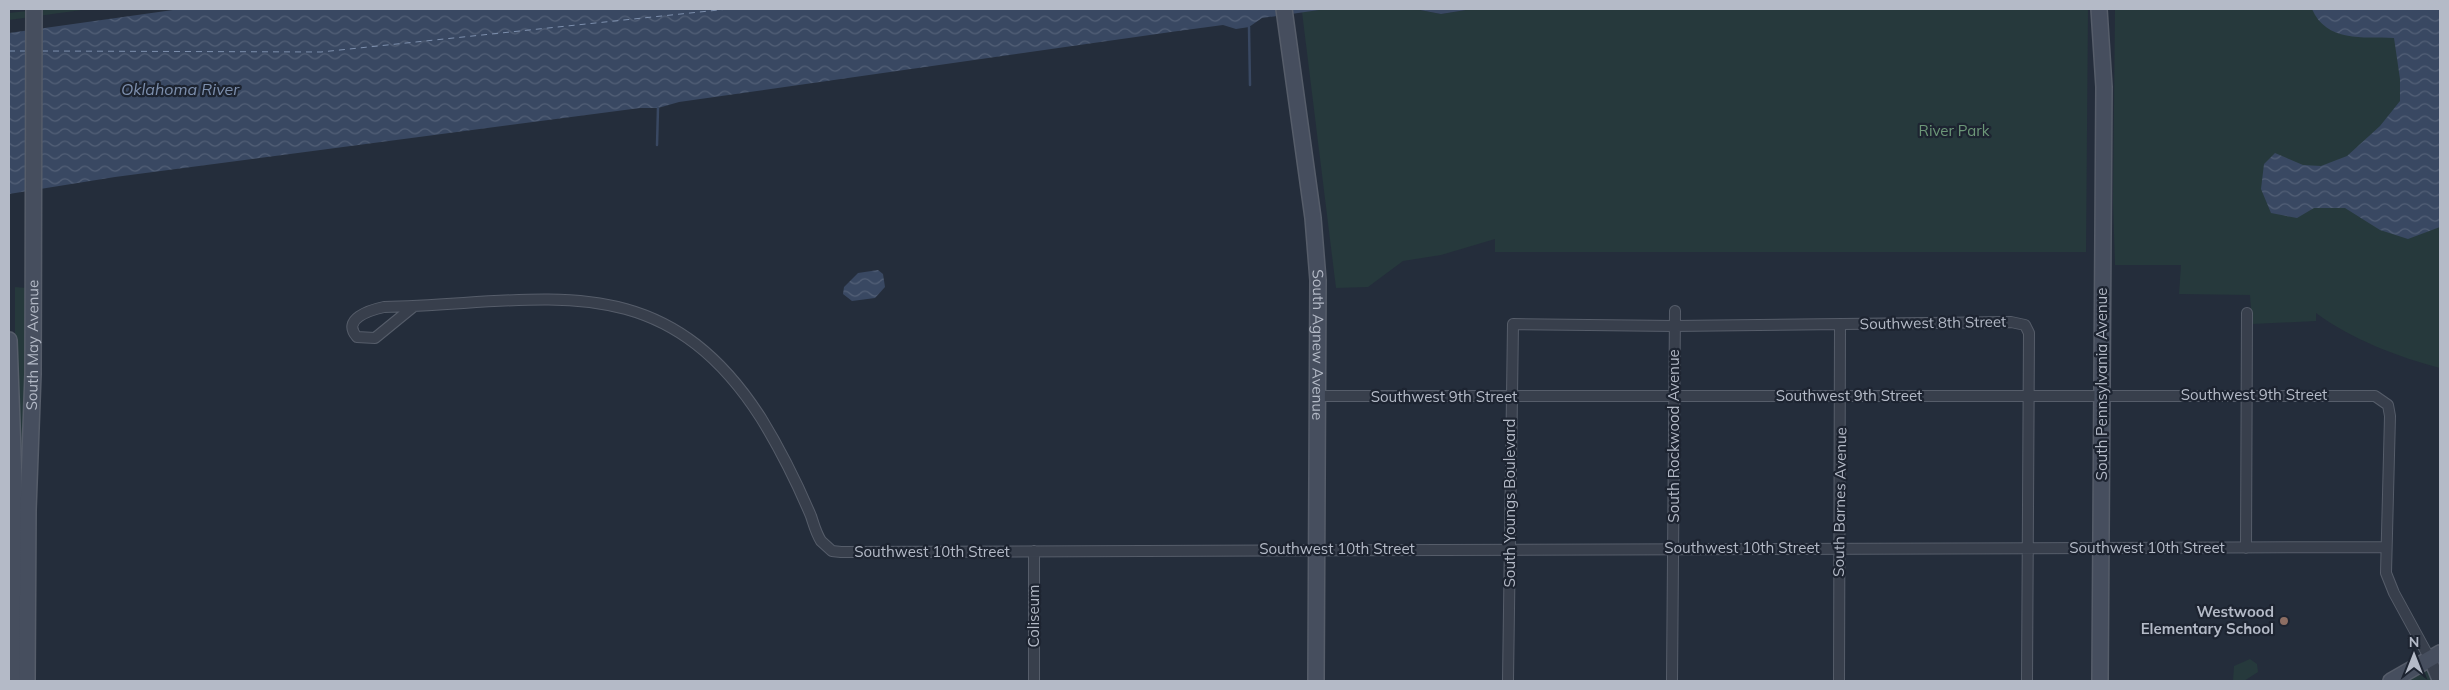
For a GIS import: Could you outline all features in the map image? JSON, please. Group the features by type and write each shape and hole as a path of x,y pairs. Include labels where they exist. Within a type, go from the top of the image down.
{"main road":[{"name":"South May Avenue","path":"17,510 34,277 34,9"},
{"name":"South Agnew Avenue","path":"1284,9 1317,250 1319,301 1316,681"},
{"name":"South Pennsylvania Avenue","path":"2100,9 2104,87"},
{"name":"South Pennsylvania Avenue","path":"2100,681 2104,87 2109,9"},
{"name":"South May Avenue","path":"9,340 9,380 17,510 16,681"},
{"name":"South May Avenue","path":"17,591 27,681"},
{"path":"2391,681 2437,659"}],"street":[{"name":"Southwest 10th Street","path":"413,307 375,338 357,337 353,333 352,326 355,320 370,310 384,307 413,307 496,300 561,299 611,305 644,315 697,344 734,381 774,440 811,517 817,534 826,547 842,552 2386,547"},
{"name":"South Rockwood Avenue","path":"1672,681 1676,395 1674,326 1676,311"},
{"path":"2246,548 2247,313"},
{"name":"Southwest 8th Street","path":"1513,324 1674,326 2011,322 2023,324 2027,327 2028,333 2027,681"},
{"name":"South Youngs Boulevard","path":"1508,681 1513,324"},
{"name":"South Barnes Avenue","path":"1839,681 1840,324"},
{"name":"Southwest 9th Street","path":"1318,396 2357,394 2379,397 2388,405 2390,416 2386,547"},
{"path":"2386,547 2385,565 2389,583 2437,659 2440,681"},
{"name":"Coliseum","path":"1034,551 1034,681"}],"green space":[{"path":"46,9 89,9 9,20 9,13"},
{"name":"River Park","path":"1326,9 1415,9 1441,14 1472,9 2088,9 2086,252 1495,252 1495,239 1441,255 1403,261 1368,287 1336,288 1302,12"},
{"path":"2115,9 2440,9 2440,368 2375,346 2344,331 2316,313 2316,321 2252,324 2250,295 2179,294 2181,265 2115,265 2113,202"},
{"path":"15,287 27,288 27,386 22,488 15,345"},
{"path":"2250,659 2257,664 2258,672 2244,681 2233,681 2234,666"},
{"path":"2425,669 2429,671 2432,681 2401,681"}],"water":[{"name":"Oklahoma River","path":"180,9 1326,9 1262,18 1249,27 1236,29 1223,25 1178,31 679,102 658,108 640,108 115,177 9,194 9,33"},
{"path":"1415,9 1472,9 1441,14"},
{"path":"2312,9 2440,9 2440,227 2408,239 2380,230 2345,208 2314,208 2297,218 2271,213 2261,189 2264,164 2275,153 2303,165 2321,166 2347,156 2380,126 2400,101 2400,79 2394,38 2347,36 2326,27 2318,20"},
{"path":"878,270 883,274 885,287 875,298 852,301 843,294 844,287 858,273"}],"waterway":[{"path":"1249,27 1250,85"},
{"path":"657,145 658,108"}],"ferry route":[{"path":"42,51 321,52 728,9"},
{"path":"9,51 28,51"}],"place":[{"name":"Westwood Elementary School","path":"2284,621"}]}
